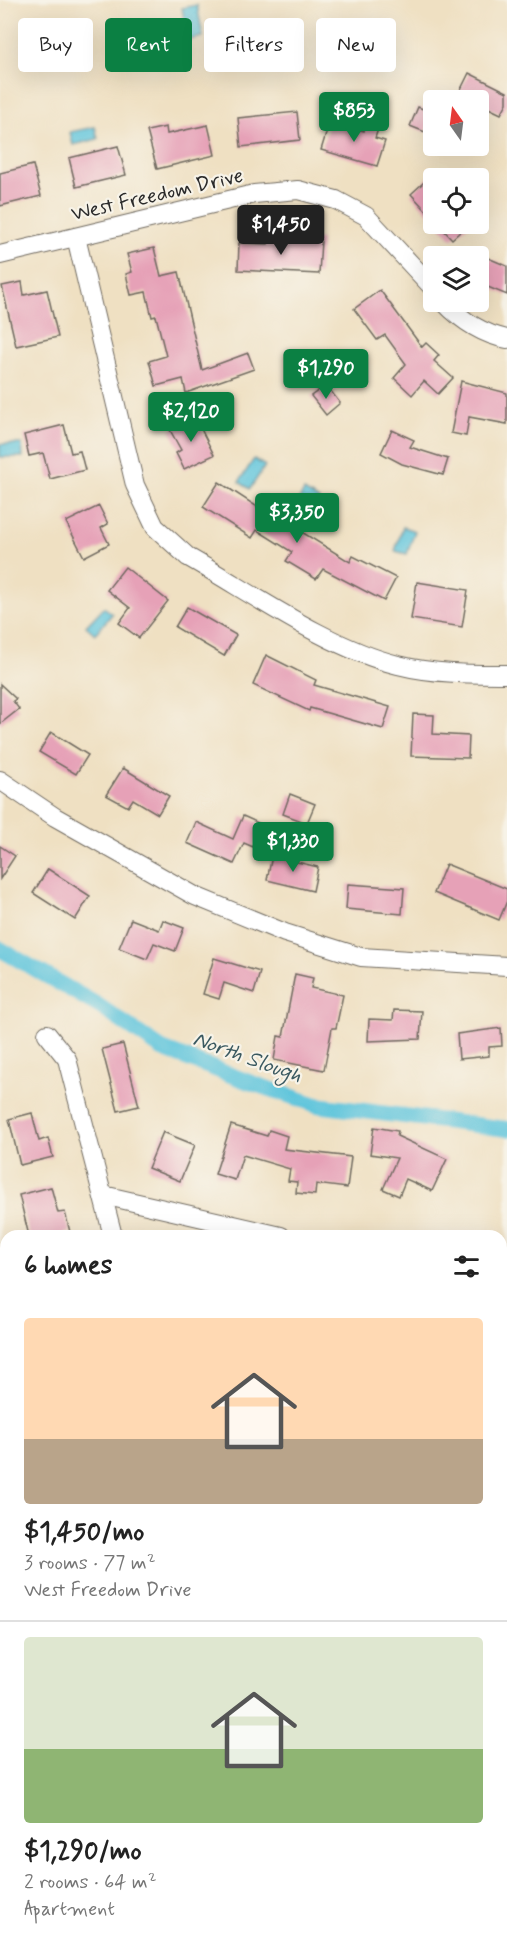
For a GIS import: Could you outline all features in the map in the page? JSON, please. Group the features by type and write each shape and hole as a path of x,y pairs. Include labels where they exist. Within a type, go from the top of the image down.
{"street":[{"name":"West Freedom Drive","path":"0,255 254,194 298,190 336,200 366,216 423,277"},
{"path":"76,237 135,485 155,527 170,543 188,557 350,649 399,665 466,674 507,674"},
{"path":"453,312 487,335 507,339"},
{"path":"0,780 55,817 195,896 285,933 361,957 507,966"},
{"path":"47,1034 67,1059 112,1230"},
{"path":"103,1195 255,1230"}],"water":[{"path":"197,5 203,37 192,39 192,18 184,18 182,8"},
{"path":"95,127 98,139 73,145 70,132"},
{"path":"0,444 22,444 23,457 0,457"},
{"path":"254,459 265,466 250,489 239,482"},
{"path":"304,491 319,500 306,524 290,516"},
{"path":"403,527 415,531 407,554 395,551"},
{"path":"104,607 112,614 95,634 86,626"}],"building":[{"path":"469,73 507,92 507,103 501,114 489,108 489,90 460,90"},
{"path":"418,107 423,109 423,131 410,126"},
{"path":"297,112 300,140 241,147 238,118"},
{"path":"330,121 364,131 365,125 378,129 375,138 385,141 377,166 321,150"},
{"path":"208,125 215,155 157,169 147,131 166,127 167,134"},
{"path":"118,146 126,175 76,187 69,158"},
{"path":"33,165 41,196 0,206 0,173"},
{"path":"423,183 423,207 411,194"},
{"path":"447,234 458,234 452,239"},
{"path":"269,236 321,240 319,274 238,270 239,243 268,244"},
{"path":"154,248 161,276 179,272 202,370 248,353 254,369 186,393 183,379 156,386 149,361 166,356 156,316 152,317 146,292 131,295 126,274 132,272 127,254"},
{"path":"489,258 507,266 507,295 489,288"},
{"path":"22,282 24,295 47,290 58,337 16,346 2,286"},
{"path":"380,290 422,347 426,343 439,355 434,361 453,378 438,394 424,381 412,395 394,378 406,364 385,335 377,340 354,309"},
{"path":"461,381 507,393 507,424 469,417 466,436 451,433"},
{"path":"326,385 340,403 326,415 311,396"},
{"path":"195,417 214,455 184,469 176,453 181,450 170,430"},
{"path":"64,425 71,453 80,451 85,470 50,479 43,453 29,456 24,435"},
{"path":"392,430 414,440 410,447 448,459 443,475 402,464 381,453"},
{"path":"219,482 282,523 284,521 350,562 353,556 396,578 384,601 323,569 316,579 286,561 292,552 257,530 252,538 203,507"},
{"path":"99,506 108,524 101,528 109,544 84,557 66,522"},
{"path":"125,567 168,601 139,638 119,623 130,608 107,590"},
{"path":"417,582 468,590 462,627 411,619"},
{"path":"187,607 236,635 224,656 175,627"},
{"path":"266,655 316,680 314,685 390,707 383,729 310,708 309,711 253,685"},
{"path":"0,684 16,699 13,701 19,709 0,724"},
{"path":"413,714 434,715 433,734 469,736 468,758 411,756"},
{"path":"51,732 88,755 76,774 39,752"},
{"path":"123,768 169,796 158,814 133,799 128,807 106,795"},
{"path":"290,794 315,804 307,823 283,814"},
{"path":"243,816 263,825 253,847 244,843 234,864 187,843 196,822 233,839"},
{"path":"0,846 15,856 0,879"},
{"path":"272,856 318,867 313,891 267,880"},
{"path":"446,864 507,889 507,901 499,920 434,893"},
{"path":"48,869 90,896 75,920 33,893"},
{"path":"348,884 404,888 402,914 346,909"},
{"path":"131,919 159,930 163,920 184,928 175,951 154,943 147,959 119,948"},
{"path":"214,958 260,972 254,993 224,983 219,999 203,994"},
{"path":"295,974 313,978 311,988 343,995 336,1028 332,1028 324,1070 274,1060 278,1036 283,1037"},
{"path":"394,1010 422,1011 420,1039 368,1041 369,1019 393,1020"},
{"path":"501,1028 502,1046 489,1047 489,1056 459,1059 457,1034"},
{"path":"123,1044 139,1106 118,1111 102,1049"},
{"path":"32,1113 39,1141 48,1138 53,1157 20,1165 9,1119"},
{"path":"231,1125 267,1136 269,1130 287,1136 284,1149 351,1157 347,1188 316,1184 315,1195 296,1193 297,1182 288,1181 290,1169 243,1155 235,1180 215,1174"},
{"path":"374,1127 398,1131 397,1136 447,1159 432,1191 406,1179 399,1196 383,1189 397,1158 370,1154"},
{"path":"163,1132 195,1145 180,1181 148,1168"},
{"path":"51,1187 58,1213 65,1212 70,1230 28,1230 19,1195"}],"waterway":[{"name":"North Slough","path":"0,949 99,1006 162,1049 249,1082 317,1105 507,1129"}]}
